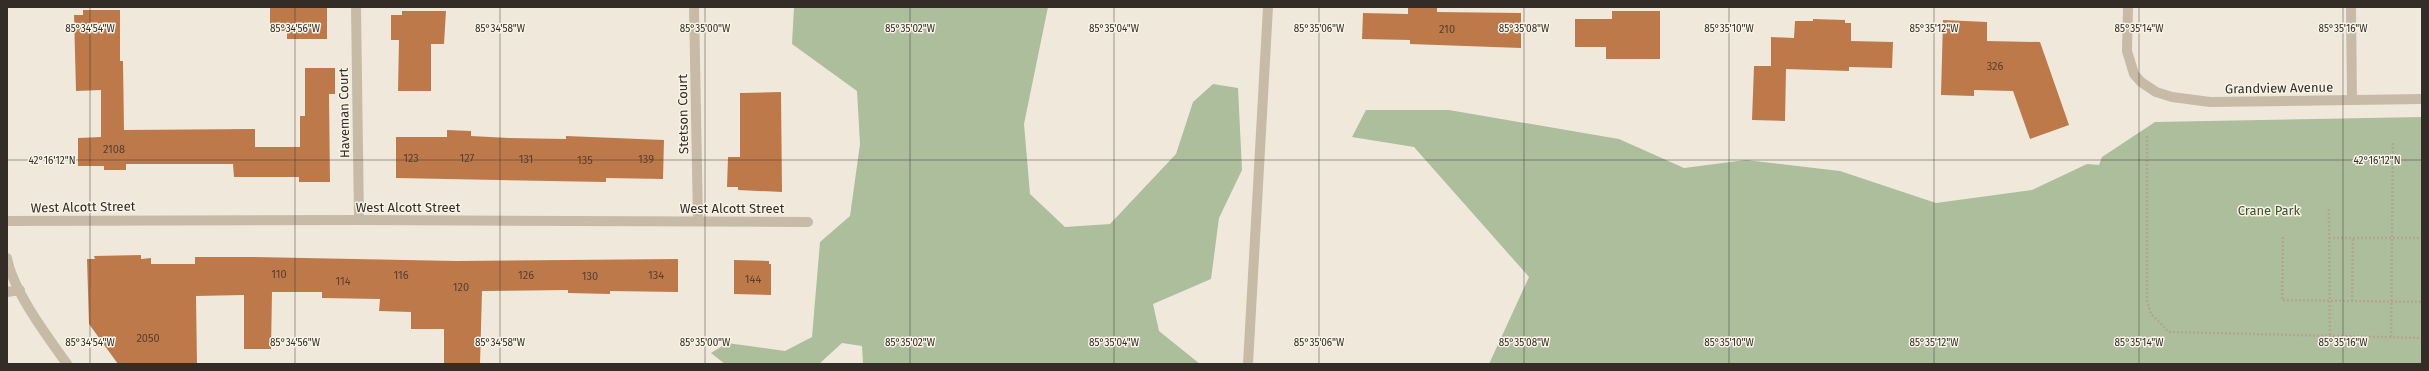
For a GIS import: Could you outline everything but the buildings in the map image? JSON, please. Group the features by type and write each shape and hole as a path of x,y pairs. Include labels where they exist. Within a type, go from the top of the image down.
{"street":[{"name":"Haveman Court","path":"356,7 359,220"},
{"name":"Stetson Court","path":"694,7 698,221"},
{"path":"1248,364 1268,7"},
{"name":"Grandview Avenue","path":"2128,7 2127,51 2134,74 2141,82 2156,92 2172,97 2210,102 2422,100"},
{"path":"2351,7 2352,100"},
{"name":"West Alcott Street","path":"7,221 359,220 808,222"},
{"path":"7,258 9,268 20,290 39,323 67,364"},
{"path":"7,292 20,290"}],"path":[{"path":"2147,136 2147,301 2151,314 2162,327 2169,332 2422,338"},
{"path":"2391,337 2393,141"},
{"path":"2329,209 2330,336"},
{"path":"2283,237 2282,300 2422,302 2422,290"},
{"path":"2329,238 2422,238"},
{"path":"2352,301 2353,238"}],"green space":[{"path":"794,7 1048,7 1024,124 1030,194 1065,227 1110,224 1176,154 1193,102 1213,84 1238,88 1242,170 1219,218 1211,279 1153,304 1159,331 1200,364 863,364 862,346 842,343 819,364 725,364 711,353 727,343 785,351 812,337 820,242 850,216 860,144 857,91 792,44"},
{"name":"Crane Park","path":"1366,110 1449,110 1619,139 1684,168 1746,160 1840,171 1936,203 2032,190 2087,164 2099,165 2102,157 2155,122 2422,117 2422,364 1489,364 1529,277 1414,147 1352,137"}]}
